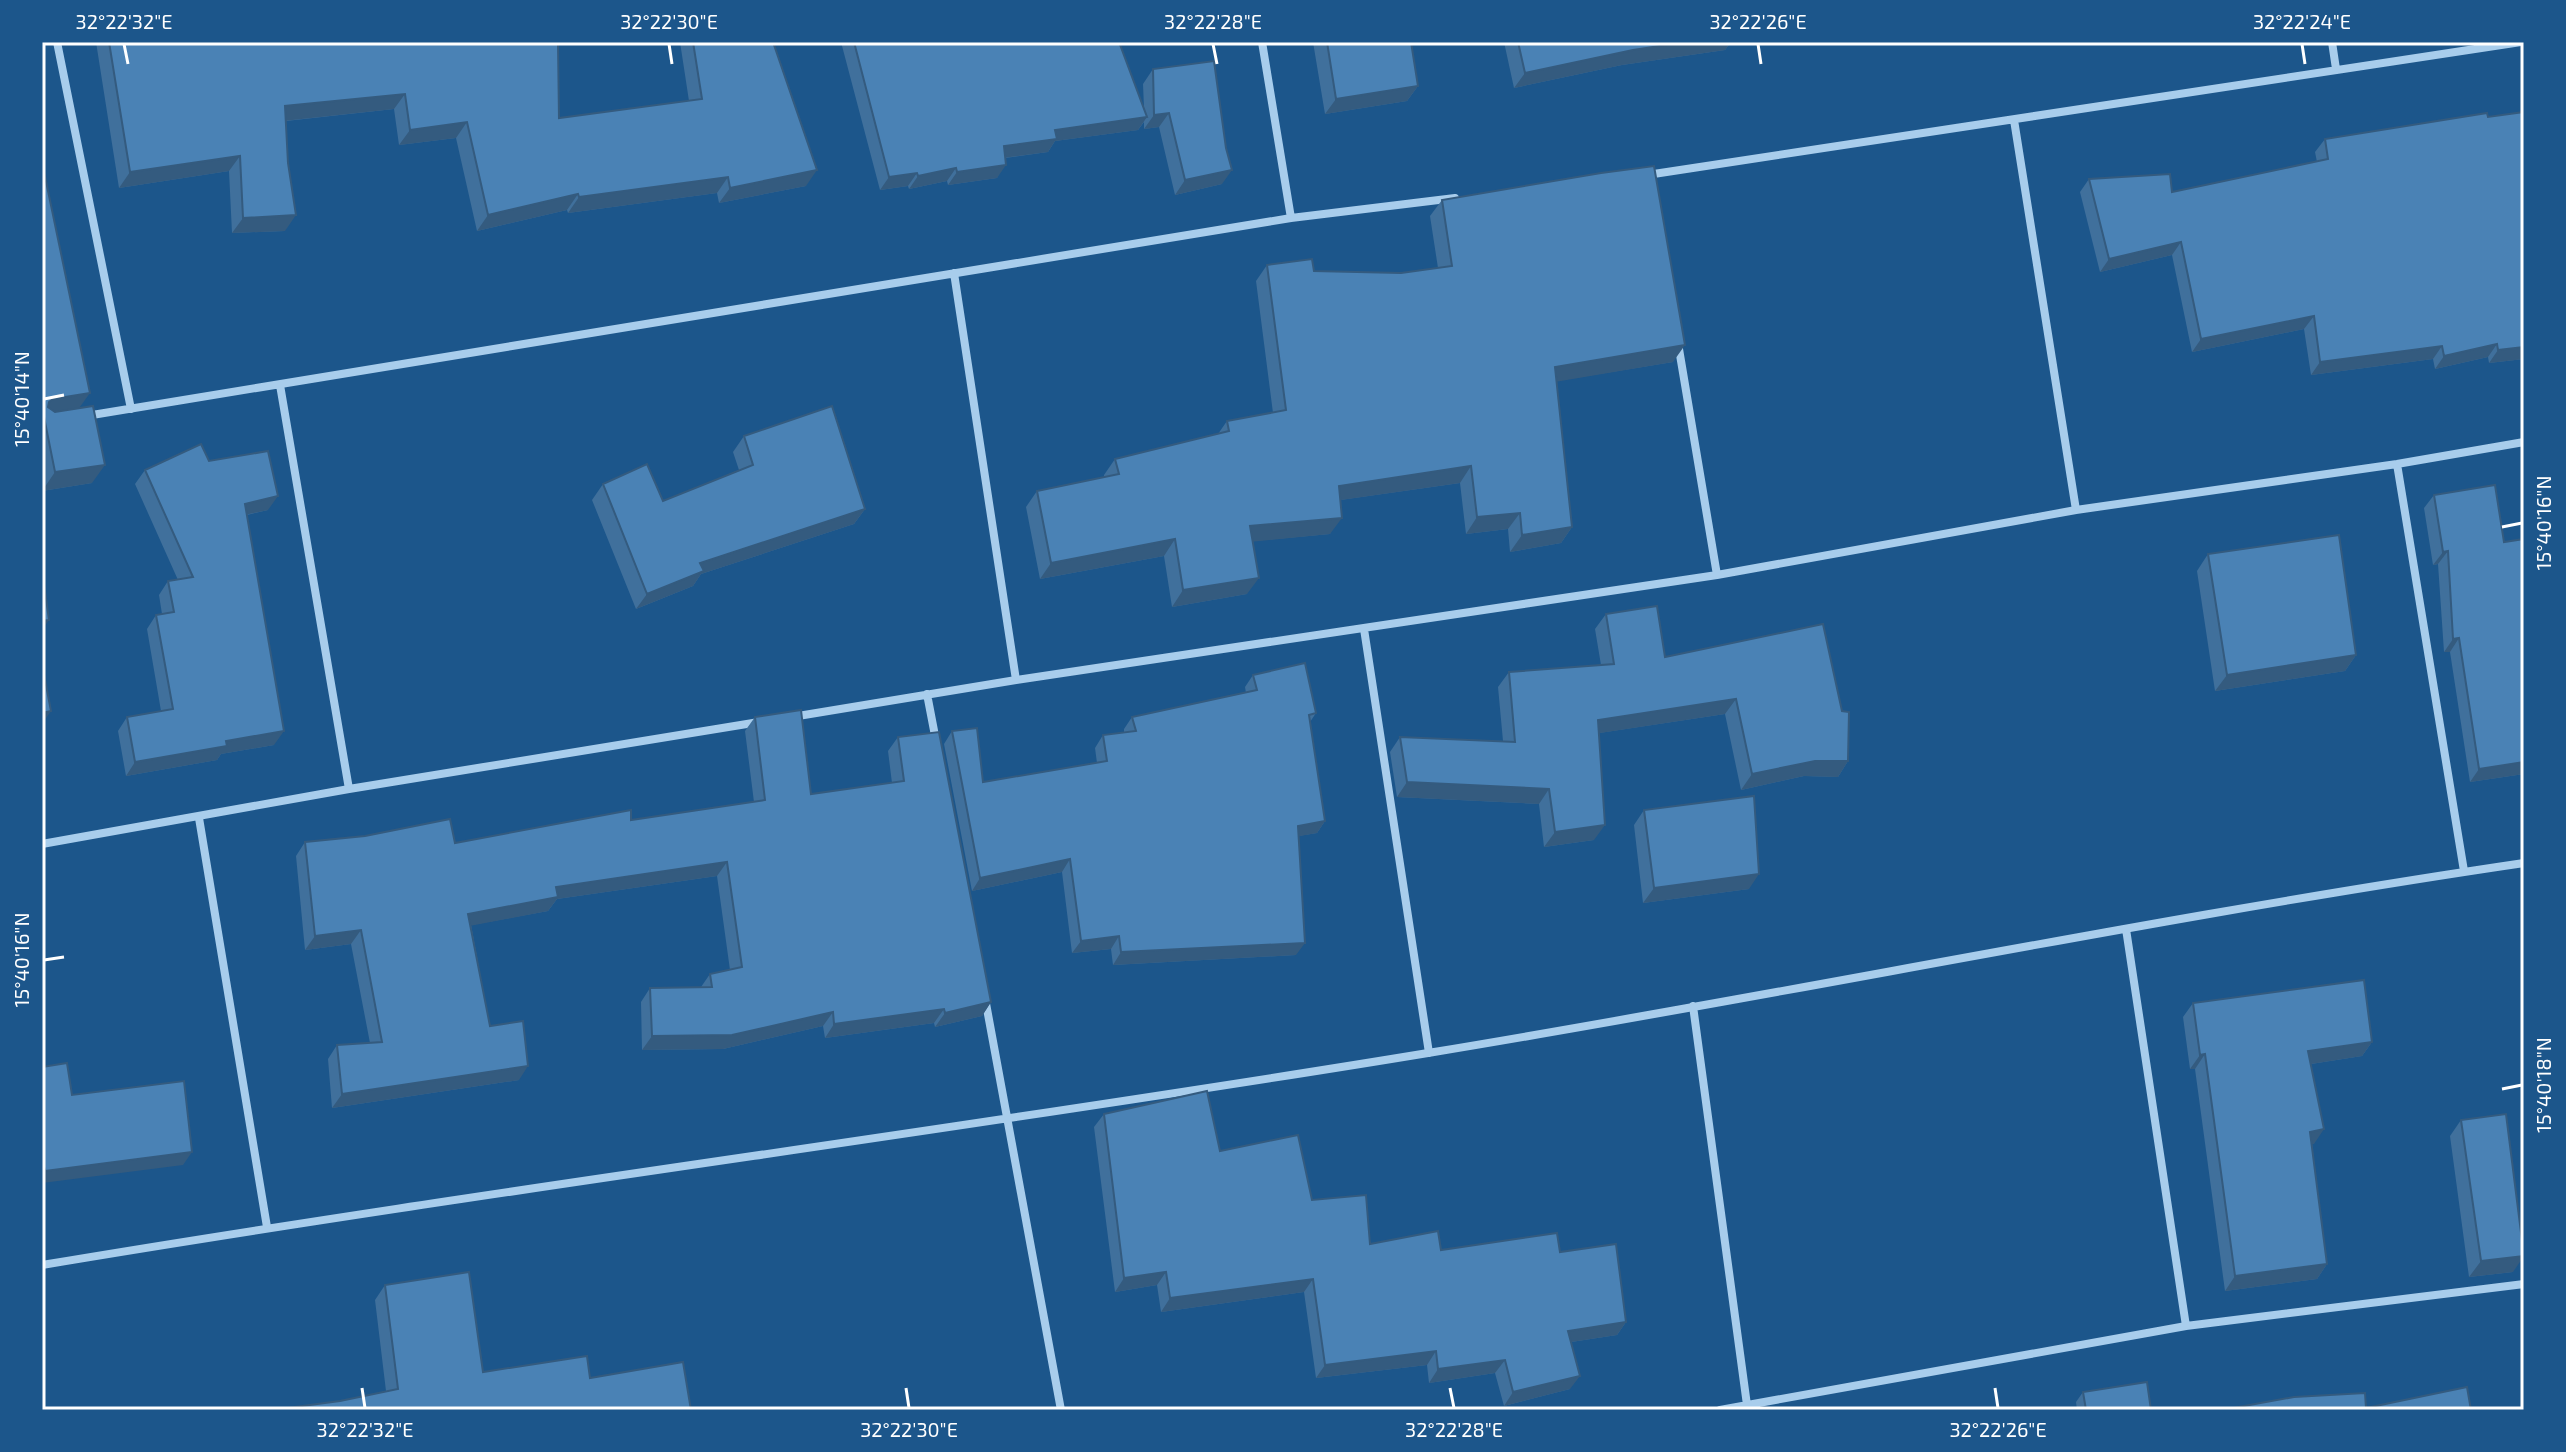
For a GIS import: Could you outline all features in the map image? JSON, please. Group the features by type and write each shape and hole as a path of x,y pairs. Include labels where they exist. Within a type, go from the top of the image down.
{"street":[{"path":"57,42 131,409"},
{"path":"1262,42 1291,218"},
{"path":"2332,42 2336,69"},
{"path":"1634,177 2521,42"},
{"path":"2014,120 2076,510"},
{"path":"1649,175 1652,190"},
{"path":"72,419 1291,218 1462,197"},
{"path":"954,273 1016,680"},
{"path":"1675,329 1717,575"},
{"path":"280,385 349,789"},
{"path":"786,718 1016,680 1717,575 2076,510 2397,464 2524,442"},
{"path":"2397,464 2464,871"},
{"path":"1364,629 1429,1053"},
{"path":"927,694 939,757"},
{"path":"42,844 349,789 770,720"},
{"path":"199,818 267,1227"},
{"path":"42,1265 267,1227 1429,1053 2126,929 2524,863"},
{"path":"2126,929 2186,1326"},
{"path":"984,992 1061,1410"},
{"path":"1693,1006 1747,1405"},
{"path":"1720,1410 2186,1326 2524,1284"}],"building":[{"path":"109,42 558,42 559,118 702,99 693,42 773,42 817,170 730,188 728,177 579,197 578,194 488,215 467,122 410,130 405,94 285,106 288,163 296,215 243,218 240,156 130,172"},
{"path":"854,42 1119,42 1147,117 1055,130 1057,139 1004,146 1006,165 889,177"},
{"path":"1327,42 1411,42 1418,86 1336,99"},
{"path":"1518,42 1686,42 1525,73"},
{"path":"1214,61 1232,170 1185,180 1169,113 1154,115 1153,69"},
{"path":"2524,112 2524,347 2498,350 2497,344 2444,356 2442,346 2320,362 2314,316 2201,339 2181,242 2109,259 2089,179 2170,174 2172,192 2328,159 2325,139 2487,113 2488,117"},
{"path":"42,162 90,393 53,399 48,407 55,412 93,406 105,465 55,472 42,407"},
{"path":"1654,166 1685,345 1555,367 1572,527 1522,535 1520,513 1477,517 1471,466 1339,486 1342,518 1250,526 1259,578 1183,590 1175,539 1051,563 1037,491 1119,474 1115,459 1229,431 1227,421 1286,410 1267,265 1312,259 1314,271 1401,273 1452,266 1442,200"},
{"path":"832,406 865,509 700,563 704,571 647,594 603,484 647,464 663,501 753,465 744,436"},
{"path":"201,444 209,461 268,451 278,496 245,504 284,731 226,741 227,746 135,762 127,717 173,709 156,615 174,612 168,581 193,577 145,470"},
{"path":"2495,485 2504,542 2524,539 2524,762 2479,769 2459,638 2453,639 2448,551 2443,552 2434,495"},
{"path":"2339,535 2356,655 2227,675 2208,554"},
{"path":"42,570 49,620 42,621"},
{"path":"1657,606 1665,657 1823,624 1842,711 1849,712 1848,761 1815,761 1752,774 1736,699 1598,720 1605,825 1555,832 1549,789 1407,782 1400,737 1515,742 1509,672 1614,664 1606,614"},
{"path":"1305,663 1316,713 1309,715 1325,821 1298,826 1305,943 1121,952 1119,936 1081,941 1070,859 980,878 952,731 977,728 983,782 1107,761 1103,735 1136,731 1132,717 1257,690 1253,675"},
{"path":"42,664 51,711 42,713"},
{"path":"801,710 811,794 904,781 898,737 939,732 991,1002 945,1013 944,1009 834,1024 833,1012 732,1035 652,1036 650,988 712,987 710,974 742,967 727,862 556,887 558,897 468,914 490,1026 523,1021 528,1066 342,1094 337,1045 382,1042 361,930 315,936 305,842 365,836 450,819 455,843 631,810 631,820 765,800 755,717"},
{"path":"1754,796 1759,874 1654,888 1644,810"},
{"path":"2364,980 2372,1042 2308,1051 2324,1129 2310,1132 2327,1264 2235,1276 2205,1054 2200,1055 2193,1003"},
{"path":"67,1063 72,1095 184,1081 192,1152 45,1171 42,1159 42,1067"},
{"path":"1207,1091 1220,1151 1298,1135 1312,1200 1366,1195 1370,1244 1438,1231 1441,1250 1557,1233 1560,1252 1616,1244 1626,1322 1568,1331 1580,1376 1513,1392 1505,1360 1438,1369 1436,1351 1325,1365 1313,1279 1170,1298 1166,1272 1124,1278 1104,1114"},
{"path":"2506,1114 2524,1256 2481,1261 2461,1120"},
{"path":"469,1272 483,1372 587,1356 590,1378 683,1362 691,1410 272,1410 398,1389 385,1285"},
{"path":"2147,1382 2151,1410 2086,1410 2083,1392"},
{"path":"2467,1387 2471,1410 2222,1410 2294,1397 2365,1393 2366,1408"}]}
